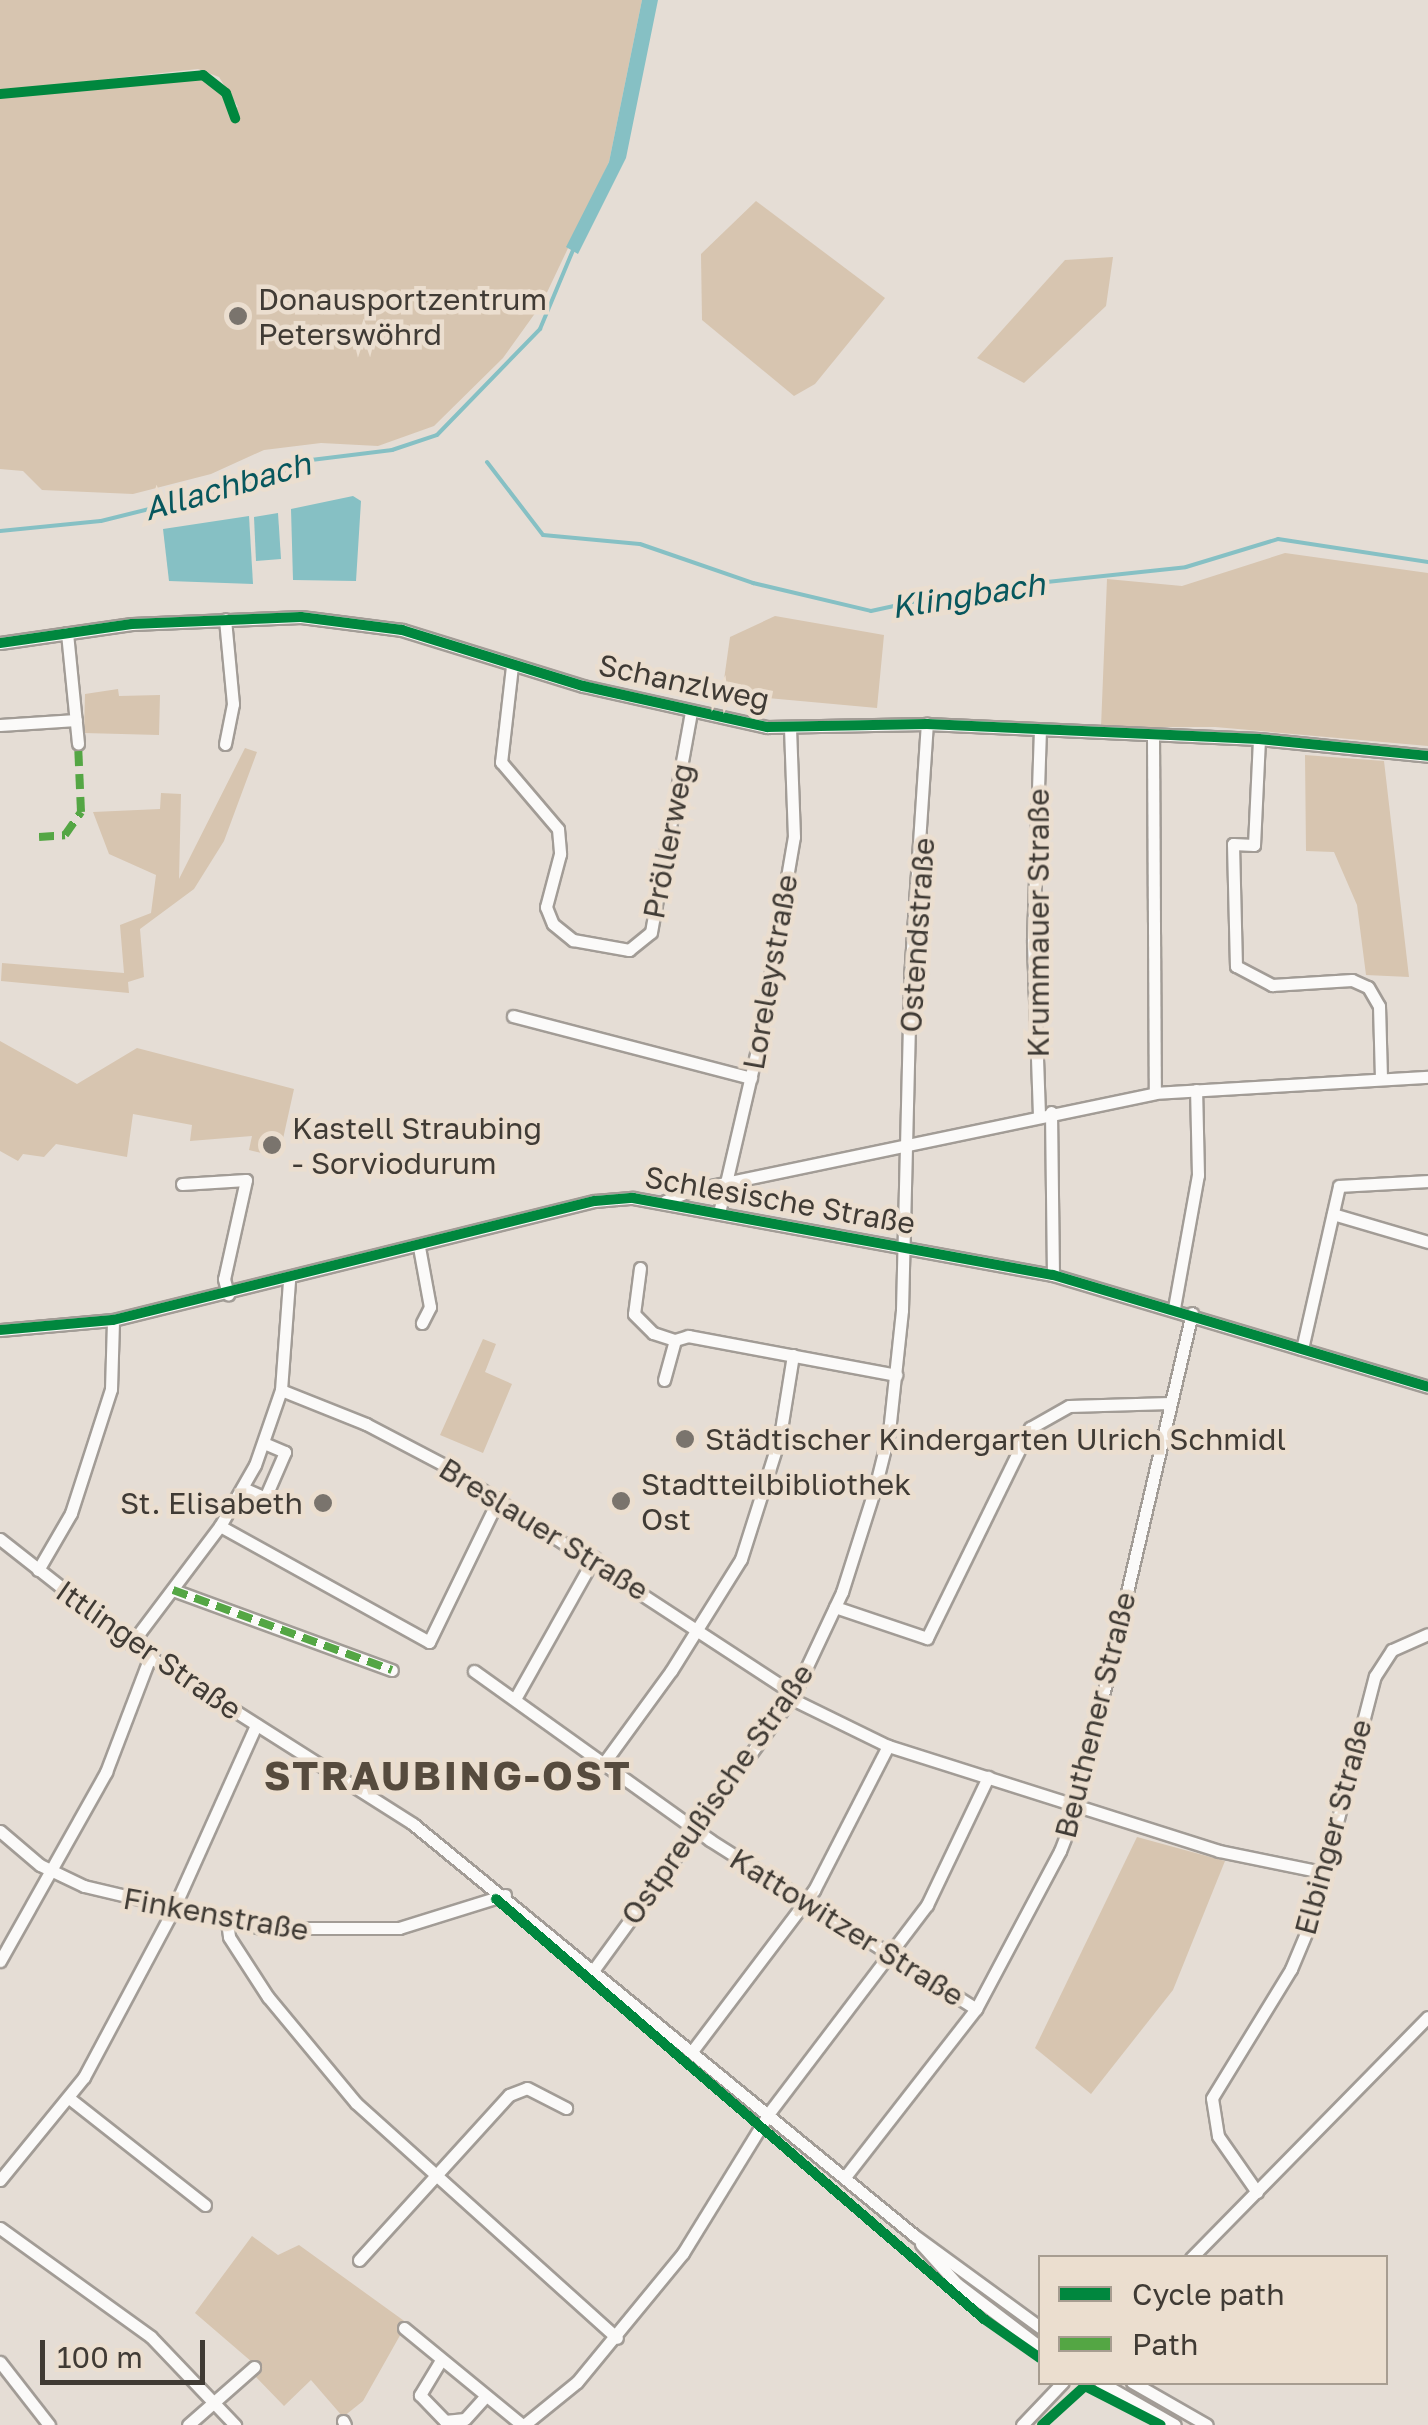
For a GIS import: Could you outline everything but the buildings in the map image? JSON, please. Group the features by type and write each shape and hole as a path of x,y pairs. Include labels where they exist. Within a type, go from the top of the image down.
{"street":[{"name":"Schanzlweg","path":"0,643 225,618 377,626 512,666 692,712 790,728 928,724 1259,740 1428,756"},
{"path":"224,744 233,704 225,618"},
{"path":"66,633 78,742"},
{"name":"Pröllerweg","path":"512,666 500,762 558,829 560,854 546,906 558,931 573,940 629,950 651,932 692,712"},
{"path":"0,725 76,720"},
{"name":"Ostendstraße","path":"907,1146 928,724"},
{"name":"Loreleystraße","path":"719,1213 751,1078 794,837 790,728"},
{"name":"Krummauer Straße","path":"1040,730 1033,940 1053,1275"},
{"path":"1154,736 1155,1093"},
{"path":"1259,740 1254,844 1232,844 1236,966 1272,985 1352,980 1368,987 1379,1006 1382,1078"},
{"path":"513,1016 751,1078"},
{"path":"664,1202 726,1183 1155,1093 1428,1077"},
{"path":"1174,1308 1198,1175 1196,1090"},
{"name":"Ostpreußische Straße","path":"595,1968 792,1696 835,1607 875,1488 896,1375 907,1146"},
{"path":"182,1184 246,1180 224,1278 228,1294"},
{"path":"1302,1349 1339,1186 1428,1180"},
{"name":"Schlesische Straße","path":"0,1330 113,1320 419,1248 595,1201 664,1202 1053,1275 1174,1308 1428,1387"},
{"path":"1333,1214 1428,1242"},
{"path":"419,1248 430,1307 422,1323"},
{"path":"640,1268 634,1314 652,1333 675,1340 699,1336 896,1375"},
{"path":"131,1644 220,1526 264,1442 281,1390 289,1280"},
{"name":"Beuthener Straße","path":"845,2177 976,2009 1046,1885 1077,1806 1192,1314"},
{"path":"38,1570 71,1514 111,1389 113,1320"},
{"path":"664,1380 675,1340"},
{"path":"606,1760 700,1628 741,1559 780,1436 792,1355"},
{"name":"Breslauer Straße","path":"281,1390 366,1424 500,1498 700,1628 792,1696 888,1746 1218,1851 1327,1873"},
{"path":"835,1607 926,1638 1030,1428 1069,1406 1170,1403"},
{"path":"243,1488 264,1498 285,1452 264,1442"},
{"path":"220,1526 429,1642 500,1498"},
{"name":"Ittlinger Straße","path":"0,1538 131,1644 385,1804 505,1895 915,2236 1038,2326"},
{"path":"515,1699 594,1558"},
{"path":"173,1590 392,1670"},
{"name":"Elbinger Straße","path":"1257,2192 1218,2136 1212,2098 1300,1950 1327,1873 1374,1676 1392,1650 1428,1634"},
{"path":"0,1961 106,1772 150,1657"},
{"name":"Kattowitzer Straße","path":"474,1671 606,1760 694,1828 976,2009"},
{"path":"0,2180 69,2098 173,1910 256,1725"},
{"path":"693,2050 805,1902 888,1746"},
{"path":"404,2328 523,2425 554,2404 617,2338 704,2224 770,2113 892,1957 944,1874 988,1777"},
{"name":"Finkenstraße","path":"0,1832 52,1872 173,1910 227,1922 323,1933 399,1928 505,1895"},
{"path":"227,1922 229,1937 268,1997 329,2074 437,2178 617,2338"},
{"path":"1194,2255 1428,2017"},
{"path":"360,2260 517,2090 566,2108"},
{"path":"69,2098 205,2205"},
{"path":"0,2228 150,2337 235,2425"},
{"name":"Ittlinger Straße","path":"915,2236 957,2284 1038,2345"},
{"path":"441,2360 420,2395 445,2421 465,2420 484,2397"},
{"path":"0,2362 49,2425"},
{"path":"188,2425 254,2367"},
{"path":"1022,2425 1060,2385"},
{"path":"1105,2385 1175,2425"},
{"path":"1137,2385 1208,2425"}],"shaded area":[{"name":"Donausportzentrum Peterswöhrd","path":"0,0 642,0 609,162 541,305 503,358 434,426 378,446 321,443 264,450 211,474 133,494 42,490 23,471 0,469 0,96 201,77 221,91 231,110 238,107 219,77 198,69 0,91"},
{"path":"756,201 885,298 815,384 794,396 702,320 701,254"},
{"path":"1113,257 1106,306 1024,383 977,358 1065,260"},
{"path":"1285,553 1428,573 1428,746 1215,727 1101,727 1107,579 1182,586"},
{"path":"775,616 884,635 877,708 722,694 730,637"},
{"path":"118,689 119,696 160,695 159,735 84,733 85,694"},
{"path":"245,748 257,752 224,841 194,889 140,929 144,977 128,982 129,993 1,981 2,963 124,973 120,925 151,913 156,875 109,854 93,812 160,809 161,793 181,794 179,879"},
{"path":"1305,755 1384,761 1409,977 1366,975 1357,905 1334,852 1306,851"},
{"path":"0,1041 77,1084 137,1048 294,1089 279,1157 249,1150 252,1136 190,1141 192,1125 133,1114 127,1157 56,1144 44,1157 23,1154 18,1161 0,1151"},
{"path":"483,1339 496,1344 485,1372 512,1384 483,1453 440,1435"},
{"path":"1137,1837 1225,1861 1173,1990 1091,2094 1035,2048"},
{"path":"252,2236 278,2255 299,2245 407,2323 363,2401 343,2417 311,2380 284,2406 253,2374 259,2368 195,2313"}],"water":[{"path":"642,0 658,0 626,158 578,254 566,247 609,162"},
{"path":"353,496 361,501 356,581 293,580 291,509"},
{"path":"278,513 281,559 256,561 254,517"},
{"path":"249,516 253,584 169,581 163,529"}],"waterway":[{"name":"Allachbach","path":"0,531 101,521 278,477 303,461 392,450 437,435 540,329 573,250"},
{"name":"Klingbach","path":"487,462 543,535 640,544 753,583 871,611 963,591 1186,567 1278,539 1428,562"}],"marked path":[{"path":"39,837 65,835 81,812 78,743"},
{"path":"173,1590 392,1670"}],"cycle path":[{"path":"0,94 203,75 226,93 235,118"},
{"path":"0,643 132,624 301,617 402,630 583,686 767,727 927,724 1259,739 1428,756"},
{"path":"0,1330 113,1320 595,1201 633,1198 1053,1275 1428,1387"},
{"path":"496,1899 984,2319 1038,2357"},
{"path":"1042,2425 1085,2386 1161,2425"}],"place":[{"name":"Donausportzentrum Peterswöhrd","path":"238,316"},
{"name":"Kastell Straubing - Sorviodurum","path":"272,1145"},
{"name":"Städtischer Kindergarten Ulrich Schmidl","path":"685,1439"},
{"name":"Stadtteilbibliothek Ost","path":"621,1501"},
{"name":"St. Elisabeth","path":"323,1503"}],"district":[{"name":"STRAUBING-OST","path":"448,1775"}]}
